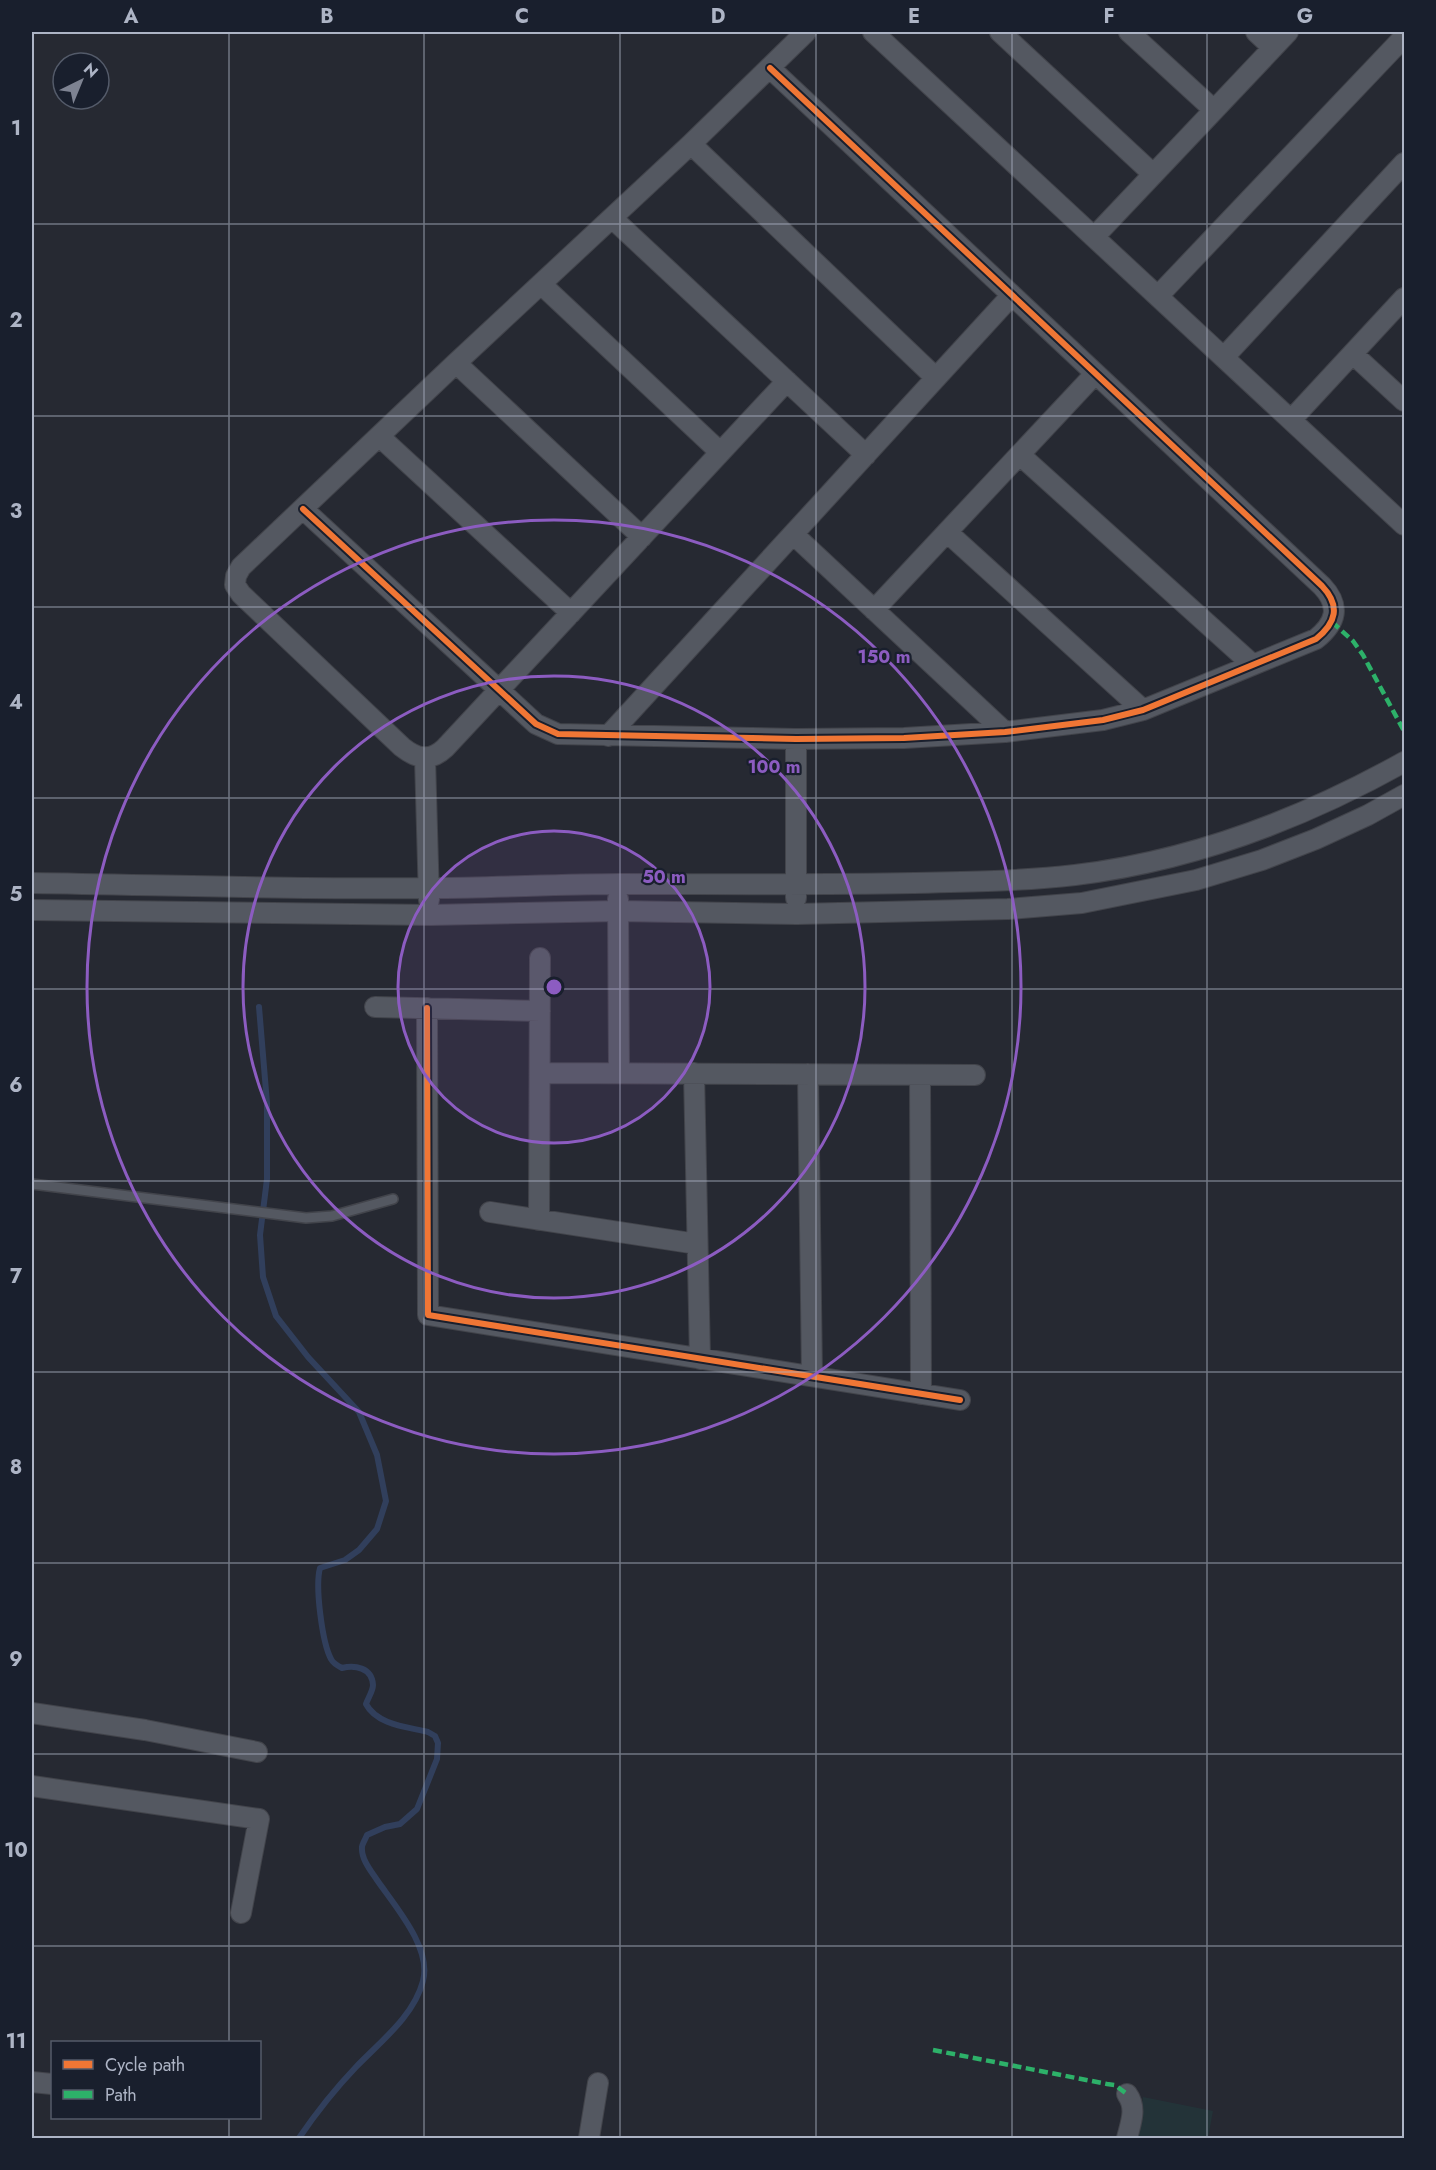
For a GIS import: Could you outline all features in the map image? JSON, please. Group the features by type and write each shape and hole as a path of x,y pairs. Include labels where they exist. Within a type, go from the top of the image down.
{"street":[{"path":"786,381 445,748 433,757 418,757 402,747 241,594 235,585 236,576 241,567 770,69 806,32"},
{"path":"873,32 1404,525"},
{"path":"1000,32 1153,174"},
{"path":"1129,32 1214,110"},
{"path":"1256,32 1273,48"},
{"path":"1094,237 1288,32"},
{"path":"1158,296 1404,37"},
{"path":"303,509 536,724 550,732 564,735 796,739 904,738 1005,732 1103,720 1143,710 1316,639 1326,631 1332,622 1334,612 1334,604 1330,595 770,69"},
{"path":"690,144 936,378"},
{"path":"1224,357 1404,163"},
{"path":"612,218 866,455"},
{"path":"541,284 720,452"},
{"path":"608,736 1012,295"},
{"path":"1292,420 1404,298"},
{"path":"1353,354 1404,401"},
{"path":"456,363 642,537"},
{"path":"874,610 1095,374"},
{"path":"379,436 571,613"},
{"path":"1020,455 1253,665"},
{"path":"947,532 1143,710"},
{"path":"793,534 1005,732"},
{"path":"796,739 796,914"},
{"path":"425,758 430,915"},
{"path":"32,883 429,888 618,884 796,886 1006,881 1078,875 1188,853 1252,833 1305,813 1355,790 1404,762"},
{"path":"32,910 430,915 618,911 796,914 1008,909 1082,903 1196,880 1262,860 1316,839 1404,795"},
{"path":"1188,853 1196,880"},
{"path":"618,884 619,1073"},
{"path":"539,1220 540,958"},
{"path":"375,1007 540,1011"},
{"path":"428,1008 428,1315 960,1400"},
{"path":"540,1073 975,1075"},
{"path":"694,1074 700,1359"},
{"path":"808,1074 812,1377"},
{"path":"920,1075 921,1394"},
{"path":"490,1212 698,1245"},
{"path":"32,1713 145,1730 257,1752"},
{"path":"32,1786 259,1819 241,1913"},
{"path":"32,2082 51,2084"},
{"path":"588,2139 597,2083"},
{"path":"1127,2139 1134,2110 1128,2094"}],"lane":[{"path":"32,1184 306,1218 332,1216 393,1199"}],"shaded area":[{"path":"1143,2097 1213,2111 1208,2138 1135,2138"}],"waterway":[{"path":"259,1007 267,1103 267,1179 260,1235 263,1277 276,1316 308,1357 359,1412 377,1455 386,1501 377,1529 359,1550 345,1560 320,1568 319,1600 325,1640 331,1659 336,1664 342,1668 362,1669 369,1674 373,1687 366,1704 371,1711 385,1721 428,1732 435,1736 438,1743 437,1759 417,1809 400,1824 385,1827 367,1835 362,1847 367,1865 417,1941 424,1968 419,1994 404,2017 341,2084 299,2138"}],"marked path":[{"path":"1332,622 1353,641 1363,655 1404,731"},
{"path":"933,2050 1115,2085 1127,2094"}],"cycle path":[{"path":"303,509 536,724 558,734 796,739 904,738 1005,732 1103,720 1143,710 1316,639 1323,633 1332,620 1334,607 1322,586 770,68"},
{"path":"427,1008 428,1315 960,1400"}]}
